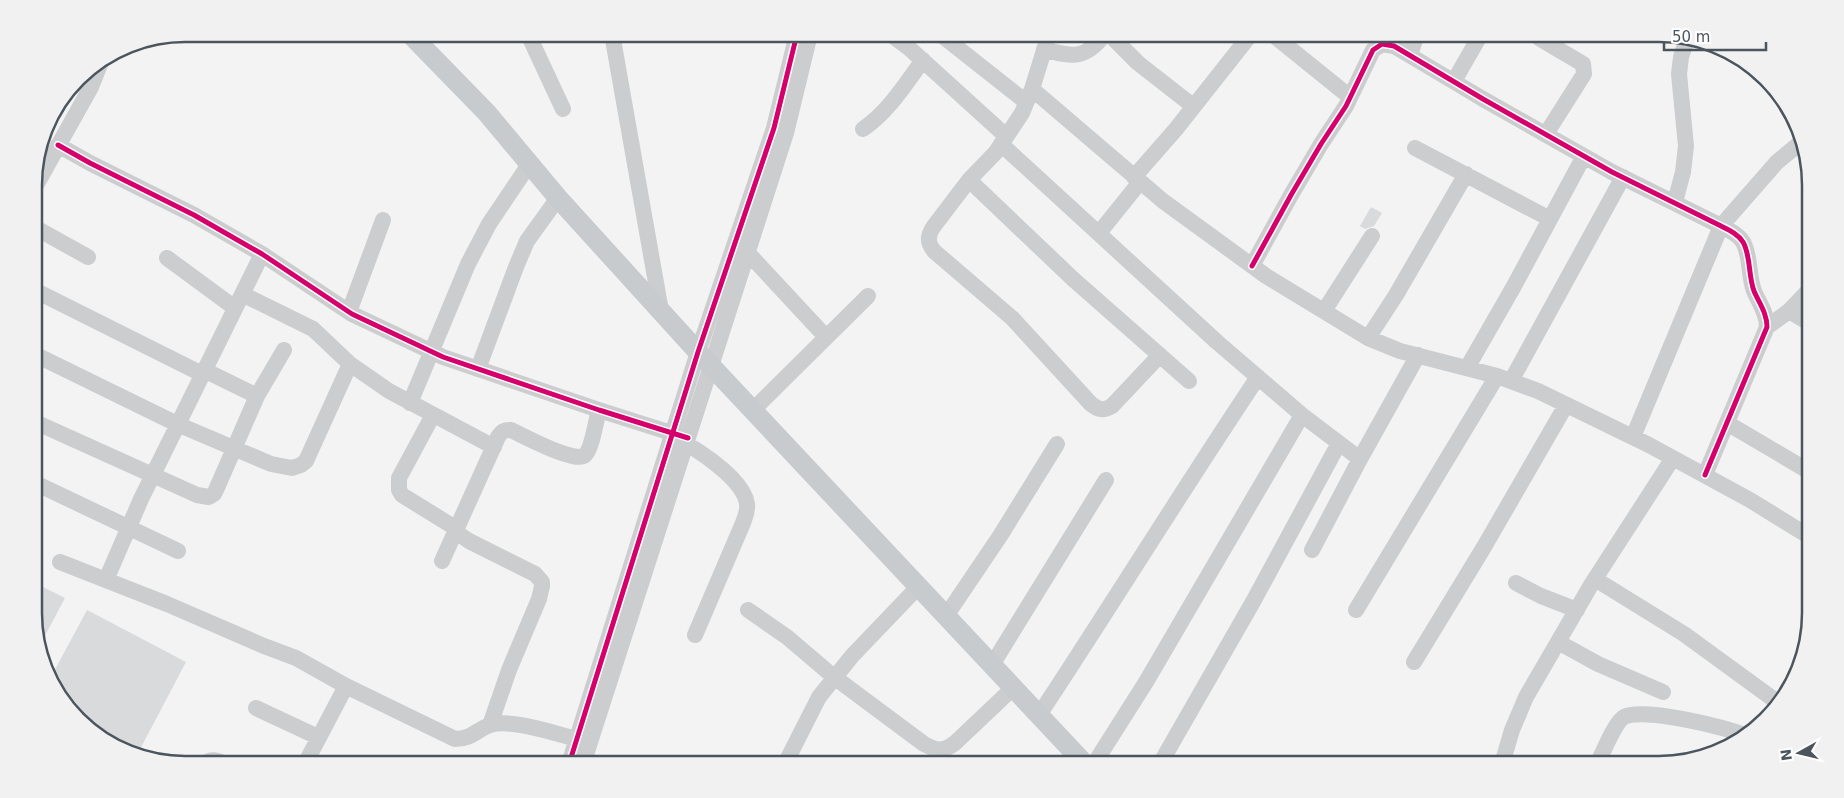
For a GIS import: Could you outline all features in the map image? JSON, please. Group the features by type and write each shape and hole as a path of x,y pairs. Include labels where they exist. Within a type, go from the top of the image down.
{"main road":[{"path":"419,43 487,113 558,198 705,359 1077,755"}],"street":[{"path":"952,42 1029,95 1137,179 1162,201 1252,266 1368,338 1385,346 1504,378 1538,391 1633,437 1705,475 1802,532"},
{"path":"1047,42 1022,113 996,152 970,180 929,233 930,246 1012,318 1091,404 1099,409 1106,409 1112,406 1160,355"},
{"path":"1048,42 1064,55 1084,53 1093,48 1098,42"},
{"path":"1117,42 1138,63 1193,106"},
{"path":"1099,233 1137,179 1244,42"},
{"path":"1282,42 1350,96"},
{"path":"1410,55 1414,42"},
{"path":"1454,81 1476,42"},
{"path":"1546,42 1583,64 1584,69 1584,74 1546,134"},
{"path":"532,43 564,109"},
{"path":"614,43 661,311"},
{"path":"586,756 683,438 774,128 795,43"},
{"path":"705,359 747,252 786,132 808,43"},
{"path":"901,43 923,60 1099,233 1217,342 1302,415 1360,459"},
{"path":"1252,266 1296,186 1350,96 1373,50 1378,46 1387,44 1394,46 1584,156 1721,226 1736,234 1742,240 1746,249 1752,281 1767,320 1767,327 1705,475"},
{"path":"1675,202 1683,172 1686,146 1679,74 1684,45"},
{"path":"863,129 880,116 923,60"},
{"path":"43,172 91,87 96,73"},
{"path":"58,145 194,215 262,254 349,312 431,351 478,369 683,438 719,465 741,490 748,506 743,523 695,635"},
{"path":"1633,437 1721,226 1777,162 1796,146"},
{"path":"1414,148 1550,220"},
{"path":"1467,368 1584,156"},
{"path":"410,402 468,264 489,224 530,163"},
{"path":"1368,338 1396,295 1466,174"},
{"path":"1356,610 1504,378 1623,177"},
{"path":"970,180 1037,246 1189,381"},
{"path":"478,369 527,241 558,198"},
{"path":"349,312 383,220"},
{"path":"43,232 88,257"},
{"path":"1324,311 1372,236"},
{"path":"747,252 826,337"},
{"path":"106,580 152,476 262,254"},
{"path":"167,258 239,301 313,329 350,364 389,392 494,447"},
{"path":"43,294 257,396"},
{"path":"753,410 868,296"},
{"path":"1767,327 1789,312 1802,298"},
{"path":"1789,312 1802,319"},
{"path":"42,425 152,476 197,495 209,497 214,494 257,396 284,350"},
{"path":"1312,550 1418,355"},
{"path":"43,358 177,424 235,449 283,467 292,468 306,461 350,364"},
{"path":"1039,715 1097,627 1170,509 1258,377"},
{"path":"1414,662 1484,547 1566,404"},
{"path":"442,561 502,432 511,430 568,455 581,458 586,455 589,447 599,410"},
{"path":"433,415 400,478 399,490 402,495 476,544 535,574 542,582 539,599 509,670 490,725"},
{"path":"1099,755 1146,682 1302,415"},
{"path":"1727,423 1802,467"},
{"path":"572,756 683,438"},
{"path":"1165,755 1254,600 1339,443"},
{"path":"946,616 1000,536 1057,444"},
{"path":"1505,755 1512,730 1526,697 1595,579 1673,458"},
{"path":"992,665 1106,480"},
{"path":"42,487 178,551"},
{"path":"60,562 296,658 346,686 455,739 471,736 490,725 514,724 577,739"},
{"path":"1595,579 1684,634 1773,699"},
{"path":"1516,583 1541,596 1577,610"},
{"path":"789,756 810,712 834,677 918,587"},
{"path":"748,610 787,637 834,677 924,744 938,751 947,750 1013,688"},
{"path":"1558,642 1598,664 1663,692"},
{"path":"309,756 346,686"},
{"path":"256,708 318,737"},
{"path":"1602,755 1617,725 1625,716 1663,716 1700,722 1737,732"}],"building":[{"path":"1371,207 1382,213 1374,226 1365,229 1360,226"},
{"path":"42,587 65,598 45,636"},
{"path":"87,610 186,662 141,748 114,736 84,714 72,700 55,670"}],"cycle path":[{"path":"572,756 698,352 774,128 795,43"},
{"path":"1252,266 1291,195 1346,106 1373,50 1382,44 1394,46 1612,172 1730,231 1743,242 1746,247 1752,285 1764,313 1767,327 1705,475"},
{"path":"58,145 194,215 262,254 352,314 443,357 688,438"}]}
